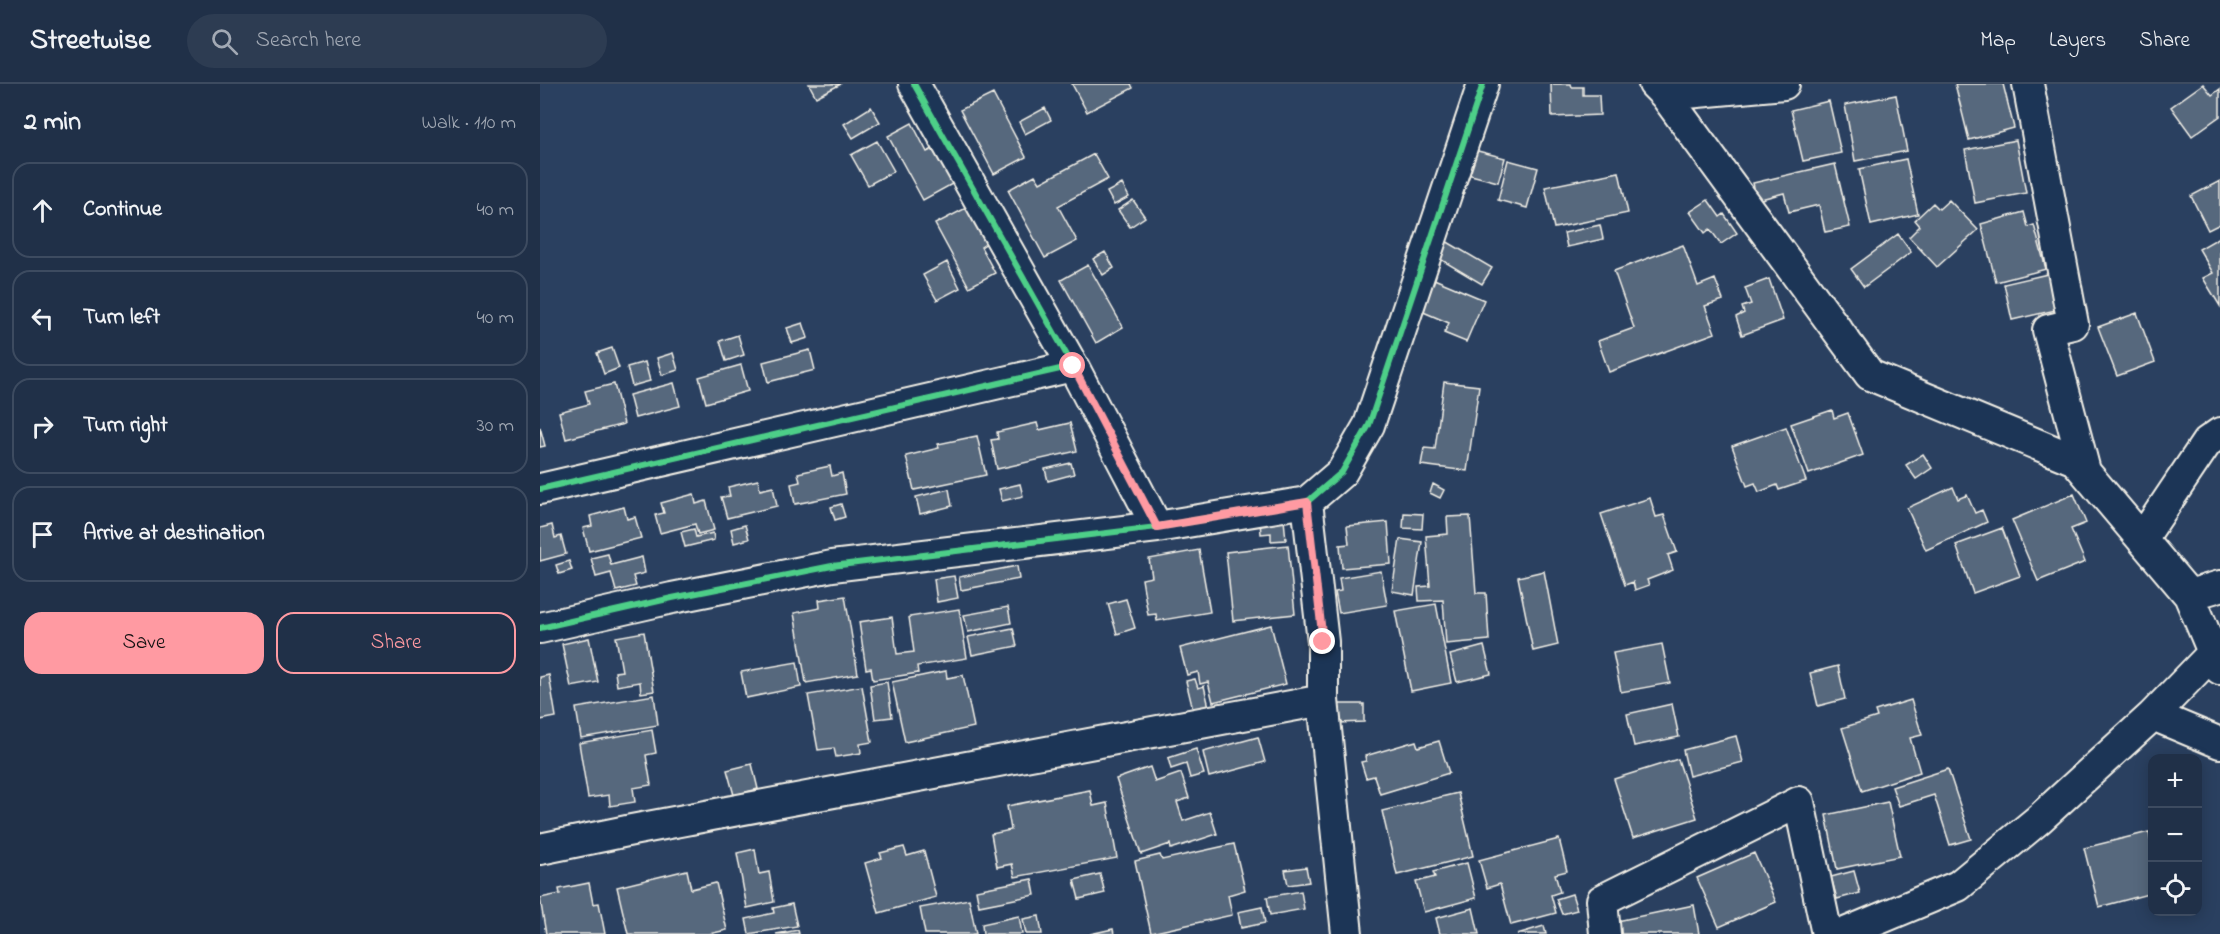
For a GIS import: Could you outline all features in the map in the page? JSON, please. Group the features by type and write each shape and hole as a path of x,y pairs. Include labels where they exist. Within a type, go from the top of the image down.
{"street":[{"path":"914,84 1073,366 1157,527"},
{"path":"540,628 672,598 832,566 1157,527 1307,502 1342,472 1369,425 1483,84"},
{"path":"1659,89 1784,84"},
{"path":"2028,84 2073,324 2048,330 2085,471"},
{"path":"1659,89 1870,375 2075,460 2189,595 2216,661 2038,820 1958,886 1843,934"},
{"path":"540,489 1073,366"},
{"path":"2142,539 2207,442 2220,433"},
{"path":"1307,502 1323,642 1323,700 1345,934"},
{"path":"2189,595 2220,586"},
{"path":"540,849 1323,700"},
{"path":"2153,715 2220,743"},
{"path":"1605,934 1602,900 1799,802 1827,934"}],"building":[{"path":"809,84 841,84 816,97"},
{"path":"1072,84 1131,84 1133,88 1087,112"},
{"path":"1551,84 1571,84 1572,87 1583,87 1583,95 1599,95 1600,115 1552,117"},
{"path":"1955,84 2003,84 2014,128 1969,140"},
{"path":"2203,84 2212,95 2220,89 2220,116 2192,136 2171,107"},
{"path":"993,94 1026,157 994,174 960,110"},
{"path":"1896,95 1907,151 1855,161 1845,105"},
{"path":"1829,101 1841,153 1803,161 1791,110"},
{"path":"871,107 880,122 853,138 844,124"},
{"path":"1045,108 1051,120 1025,134 1019,122"},
{"path":"912,123 927,152 935,148 954,183 923,200 888,136"},
{"path":"2016,140 2026,193 1975,203 1965,150"},
{"path":"877,141 894,171 868,185 851,155"},
{"path":"1474,150 1505,158 1498,182 1467,174"},
{"path":"1094,154 1108,179 1058,206 1077,241 1045,258 1008,190 1035,175 1040,183"},
{"path":"1906,159 1918,214 1871,225 1859,169"},
{"path":"1508,160 1538,168 1527,208 1498,200"},
{"path":"1835,164 1850,227 1825,232 1819,205 1789,212 1784,193 1757,200 1753,183"},
{"path":"1619,172 1628,213 1554,228 1545,187"},
{"path":"2220,181 2220,224 2208,230 2191,196"},
{"path":"1122,184 1129,197 1114,205 1107,192"},
{"path":"1133,200 1145,217 1130,227 1118,210"},
{"path":"1708,200 1720,217 1724,214 1737,233 1721,244 1710,229 1705,233 1690,212"},
{"path":"1949,200 1978,230 1937,267 1909,237 1920,226 1915,220 1933,203 1939,209"},
{"path":"968,207 987,243 981,247 995,273 969,287 935,224"},
{"path":"2024,212 2028,227 2034,225 2046,269 1996,282 1981,224"},
{"path":"1600,225 1603,239 1567,247 1564,233"},
{"path":"1898,234 1911,252 1864,287 1851,269"},
{"path":"2220,237 2220,306 2203,278 2213,273 2199,249"},
{"path":"1444,240 1492,268 1482,284 1435,256"},
{"path":"1683,245 1698,286 1715,279 1723,300 1705,306 1715,333 1609,372 1598,341 1634,328 1614,271"},
{"path":"1105,252 1114,268 1103,275 1093,259"},
{"path":"947,262 960,288 937,300 923,275"},
{"path":"1088,265 1123,327 1096,343 1061,280"},
{"path":"2052,273 2060,309 2012,320 2004,284"},
{"path":"1427,276 1484,300 1466,342 1444,333 1449,323 1414,308"},
{"path":"1769,279 1783,320 1742,335 1736,317 1744,313 1742,307 1751,304 1745,288"},
{"path":"2137,313 2155,362 2117,376 2098,327"},
{"path":"803,323 808,338 792,343 787,328"},
{"path":"738,335 744,355 726,361 720,341"},
{"path":"612,348 619,368 604,374 597,353"},
{"path":"810,350 815,370 768,382 763,362"},
{"path":"673,353 678,370 662,375 657,358"},
{"path":"645,362 650,381 632,386 627,367"},
{"path":"741,365 748,391 706,403 699,377"},
{"path":"1444,382 1479,386 1467,471 1421,465 1424,448 1435,449"},
{"path":"674,383 680,406 635,418 629,395"},
{"path":"614,384 624,424 566,439 559,412 589,404 585,391"},
{"path":"1832,410 1834,418 1848,413 1863,455 1809,474 1791,424"},
{"path":"1037,423 1039,430 1070,423 1077,451 997,469 991,440 998,439 997,432"},
{"path":"540,427 545,446 540,447"},
{"path":"1786,427 1806,481 1779,490 1777,485 1759,492 1755,483 1747,486 1732,446"},
{"path":"977,436 986,475 914,490 906,456 939,448 938,444"},
{"path":"1923,454 1932,468 1916,479 1906,465"},
{"path":"1071,463 1074,474 1048,481 1045,469"},
{"path":"830,466 832,476 842,473 846,494 795,504 791,484 800,482 798,473"},
{"path":"758,480 760,490 773,487 777,506 727,518 721,497 730,496 728,487"},
{"path":"1020,484 1023,496 1002,501 999,489"},
{"path":"1433,484 1444,490 1440,498 1430,493"},
{"path":"1953,487 1958,499 1967,495 1975,513 1982,510 1987,522 1926,550 1907,508"},
{"path":"949,489 952,506 920,514 916,497"},
{"path":"694,494 696,504 706,501 714,530 698,534 695,524 660,533 655,515 664,513 661,503"},
{"path":"2074,494 2086,523 2071,529 2085,562 2038,581 2012,520"},
{"path":"1650,498 1656,517 1664,515 1677,552 1668,555 1673,570 1647,580 1649,585 1635,590 1633,582 1625,585 1601,514"},
{"path":"841,504 845,517 835,520 831,507"},
{"path":"624,507 627,519 635,517 641,538 589,551 583,528 592,526 590,516"},
{"path":"1404,513 1423,514 1422,529 1403,528"},
{"path":"1470,516 1476,593 1486,593 1489,640 1446,644 1443,600 1419,601 1418,587 1430,586 1426,536 1448,534 1447,517"},
{"path":"1284,520 1286,540 1271,541 1271,533 1261,534 1260,521"},
{"path":"1388,522 1391,564 1342,568 1340,545 1349,544 1347,526"},
{"path":"552,525 555,538 561,536 566,554 540,561 540,528"},
{"path":"745,525 749,539 734,543 731,529"},
{"path":"2002,528 2020,576 1973,593 1956,545"},
{"path":"694,529 696,537 713,533 714,540 685,547 681,532"},
{"path":"1400,539 1422,542 1414,595 1392,591"},
{"path":"1288,545 1295,614 1233,621 1226,552"},
{"path":"1199,550 1210,612 1157,621 1156,614 1148,615 1142,579 1152,577 1149,559"},
{"path":"608,554 611,565 642,557 645,573 633,576 636,586 616,591 611,573 596,577 591,558"},
{"path":"569,561 572,570 559,574 556,565"},
{"path":"1017,566 1019,579 961,590 959,577"},
{"path":"1381,571 1387,605 1339,613 1335,592 1341,591 1339,578"},
{"path":"1544,571 1558,645 1533,651 1518,577"},
{"path":"954,576 958,598 937,602 934,579"},
{"path":"845,596 858,674 806,683 794,613 820,608 819,600"},
{"path":"1126,599 1135,628 1117,634 1108,604"},
{"path":"1436,604 1451,683 1411,691 1395,611"},
{"path":"1008,607 1011,623 968,632 964,615"},
{"path":"959,609 967,658 917,666 918,673 873,680 871,668 866,669 859,622 892,617 897,654 914,652 909,617"},
{"path":"1271,625 1286,684 1213,702 1208,682 1200,684 1198,672 1187,675 1180,648"},
{"path":"1013,628 1017,646 972,655 968,637"},
{"path":"644,632 654,691 641,693 640,682 617,686 615,672 622,671 616,637"},
{"path":"589,638 598,682 571,687 562,644"},
{"path":"1662,644 1670,683 1621,692 1613,653"},
{"path":"1484,646 1491,674 1457,682 1450,655"},
{"path":"797,662 801,687 746,698 741,672"},
{"path":"1838,666 1845,699 1818,706 1810,673"},
{"path":"946,671 947,678 963,675 974,727 905,742 892,682"},
{"path":"549,675 556,717 540,720 540,677"},
{"path":"1195,679 1198,688 1204,686 1209,707 1193,710 1186,681"},
{"path":"887,682 892,717 875,719 870,685"},
{"path":"862,686 872,742 860,744 861,753 836,757 834,748 818,750 808,695"},
{"path":"654,695 658,725 581,738 576,708"},
{"path":"1911,700 1922,735 1910,738 1920,772 1862,791 1842,728 1877,717 1875,711"},
{"path":"1339,704 1364,704 1364,722 1339,723"},
{"path":"1672,704 1679,737 1634,746 1627,714"},
{"path":"652,730 656,753 646,755 651,785 633,788 635,802 610,806 609,795 588,798 579,743"},
{"path":"1736,736 1743,762 1689,776 1683,750"},
{"path":"1258,737 1265,762 1209,777 1203,752"},
{"path":"1416,741 1418,747 1439,741 1449,773 1380,794 1374,776 1366,778 1361,762 1366,761 1365,756"},
{"path":"1196,749 1204,774 1190,778 1186,764 1171,769 1168,758"},
{"path":"1678,759 1697,818 1633,838 1614,779"},
{"path":"752,764 758,789 734,795 727,770"},
{"path":"1150,767 1155,782 1181,773 1189,798 1177,802 1183,821 1210,812 1217,834 1171,849 1170,844 1141,854 1116,779"},
{"path":"1948,769 1971,839 1950,845 1934,795 1899,806 1892,787"},
{"path":"1090,790 1093,806 1107,803 1117,858 1015,877 1012,864 997,867 991,834 1011,830 1007,806"},
{"path":"1458,793 1473,856 1397,875 1382,811"},
{"path":"1888,802 1900,856 1837,869 1826,815"},
{"path":"2148,832 2148,894 2099,907 2084,848"},
{"path":"1559,839 1567,871 1555,874 1560,892 1551,895 1556,913 1511,925 1500,884 1487,888 1479,860"},
{"path":"1234,844 1245,890 1228,895 1232,915 1151,933 1135,861 1160,855 1162,860"},
{"path":"904,847 907,856 924,851 936,897 879,913 865,863 882,858 880,853"},
{"path":"755,849 759,874 769,872 774,902 747,908 737,853"},
{"path":"1754,853 1776,902 1719,927 1697,878"},
{"path":"1467,863 1476,898 1424,912 1416,882 1435,877 1433,872"},
{"path":"1306,867 1309,882 1288,885 1285,870"},
{"path":"687,870 691,889 716,883 727,930 709,934 628,934 617,887"},
{"path":"1854,871 1860,893 1837,899 1831,877"},
{"path":"1100,874 1105,893 1079,899 1074,880"},
{"path":"1032,879 1035,895 979,906 976,890"},
{"path":"589,883 593,904 599,903 605,934 546,934 540,898 560,894 559,889"},
{"path":"1301,891 1304,909 1270,915 1267,897"},
{"path":"1572,894 1577,910 1562,914 1556,899"},
{"path":"969,899 976,934 925,934 920,908"},
{"path":"792,904 797,926 749,934 746,919 774,913 773,908"},
{"path":"1694,905 1699,934 1620,934 1617,921"},
{"path":"1262,907 1265,923 1241,928 1238,912"},
{"path":"1473,908 1479,934 1440,934 1436,918"},
{"path":"1019,916 1022,934 983,934 982,924"},
{"path":"1039,916 1042,934 1026,934 1023,919"},
{"path":"1544,926 1546,934 1517,934"},
{"path":"1113,929 1114,934 1090,934"},
{"path":"798,930 799,934 776,934"}],"cycle path":[{"path":"540,489 1073,366 914,84"},
{"path":"540,628 672,598 832,566 1157,527 1307,502 1342,472 1369,425 1483,84"}],"route":[{"path":"1073,366 1157,527 1307,502 1323,642"}]}
